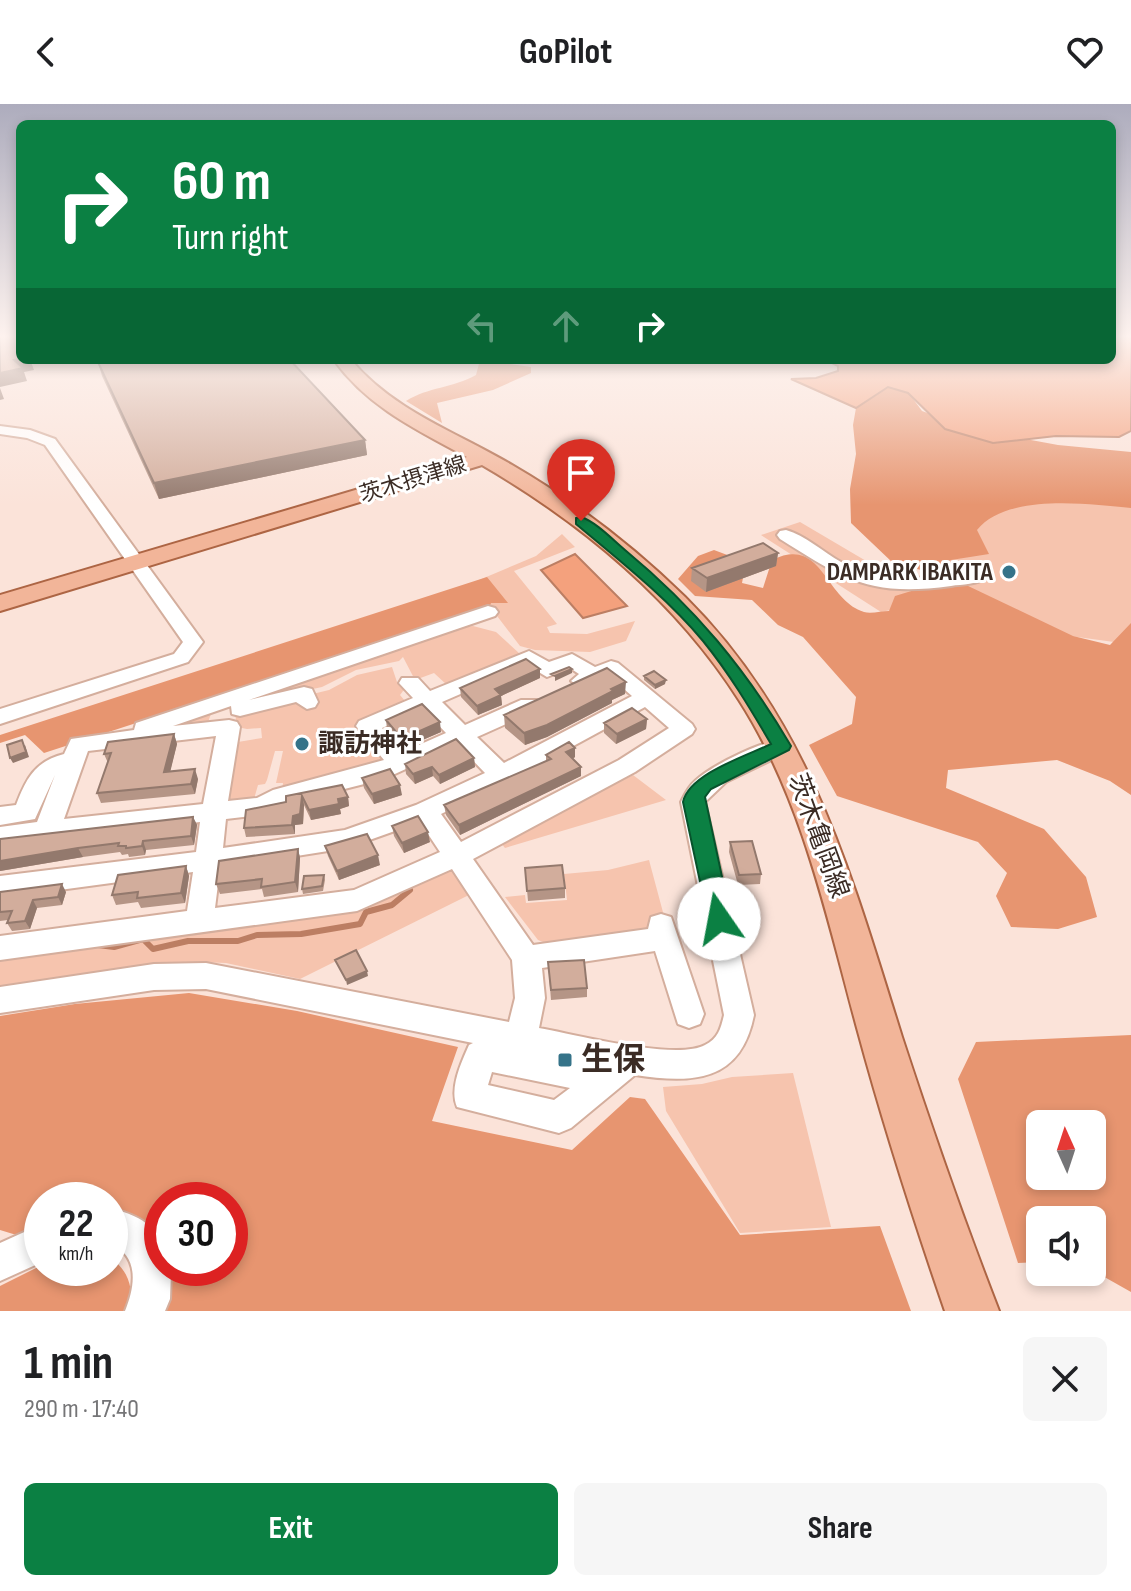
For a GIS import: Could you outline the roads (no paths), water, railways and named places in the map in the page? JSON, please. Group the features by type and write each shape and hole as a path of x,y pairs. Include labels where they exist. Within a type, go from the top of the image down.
{"main road":[{"name":"茨木亀岡線","path":"374,392 392,406 483,457 587,526 676,603 735,671 782,746 824,841 901,1105 939,1224 972,1311"},
{"name":"茨木摂津線","path":"0,589 132,558 464,466 483,457"},
{"name":"茨木摂津線","path":"0,603 132,558"}],"street":[{"path":"0,430 30,434 50,442 193,642 181,658 0,717"},
{"path":"786,535 851,573 871,581 909,584 977,577"},
{"path":"109,740 480,613"},
{"path":"400,764 367,726 529,657 547,671 572,660 593,675"},
{"path":"0,836 261,806 282,796 334,786 400,764 611,667 684,729 627,766 457,856 357,900 0,948"},
{"path":"410,683 501,775"},
{"path":"200,919 214,812 235,733 230,712 304,694 307,702"},
{"path":"0,887 347,839 425,811 501,775 647,697"},
{"path":"47,830 79,744 235,733"},
{"path":"0,1000 154,977 206,976 630,1060 681,1066 701,1063 719,1054 736,1032 739,1006 693,802 704,784 782,746"},
{"path":"0,816 26,813 43,771 57,763 73,760"},
{"path":"425,811 526,958 530,998 521,1039"},
{"path":"526,958 663,931 689,1014"},
{"path":"128,1237 137,1242 151,1262 154,1288 145,1311"},
{"path":"0,1262 24,1251"}],"waterway":[{"path":"98,945 114,947 143,939 153,949 188,941 238,941 257,935 301,934 360,924 366,912 392,905 410,890"}],"place":[{"name":"DAMPARK IBAKITA","path":"1009,572"},
{"name":"諏訪神社","path":"302,744"},
{"name":"生保","path":"565,1060"}]}
